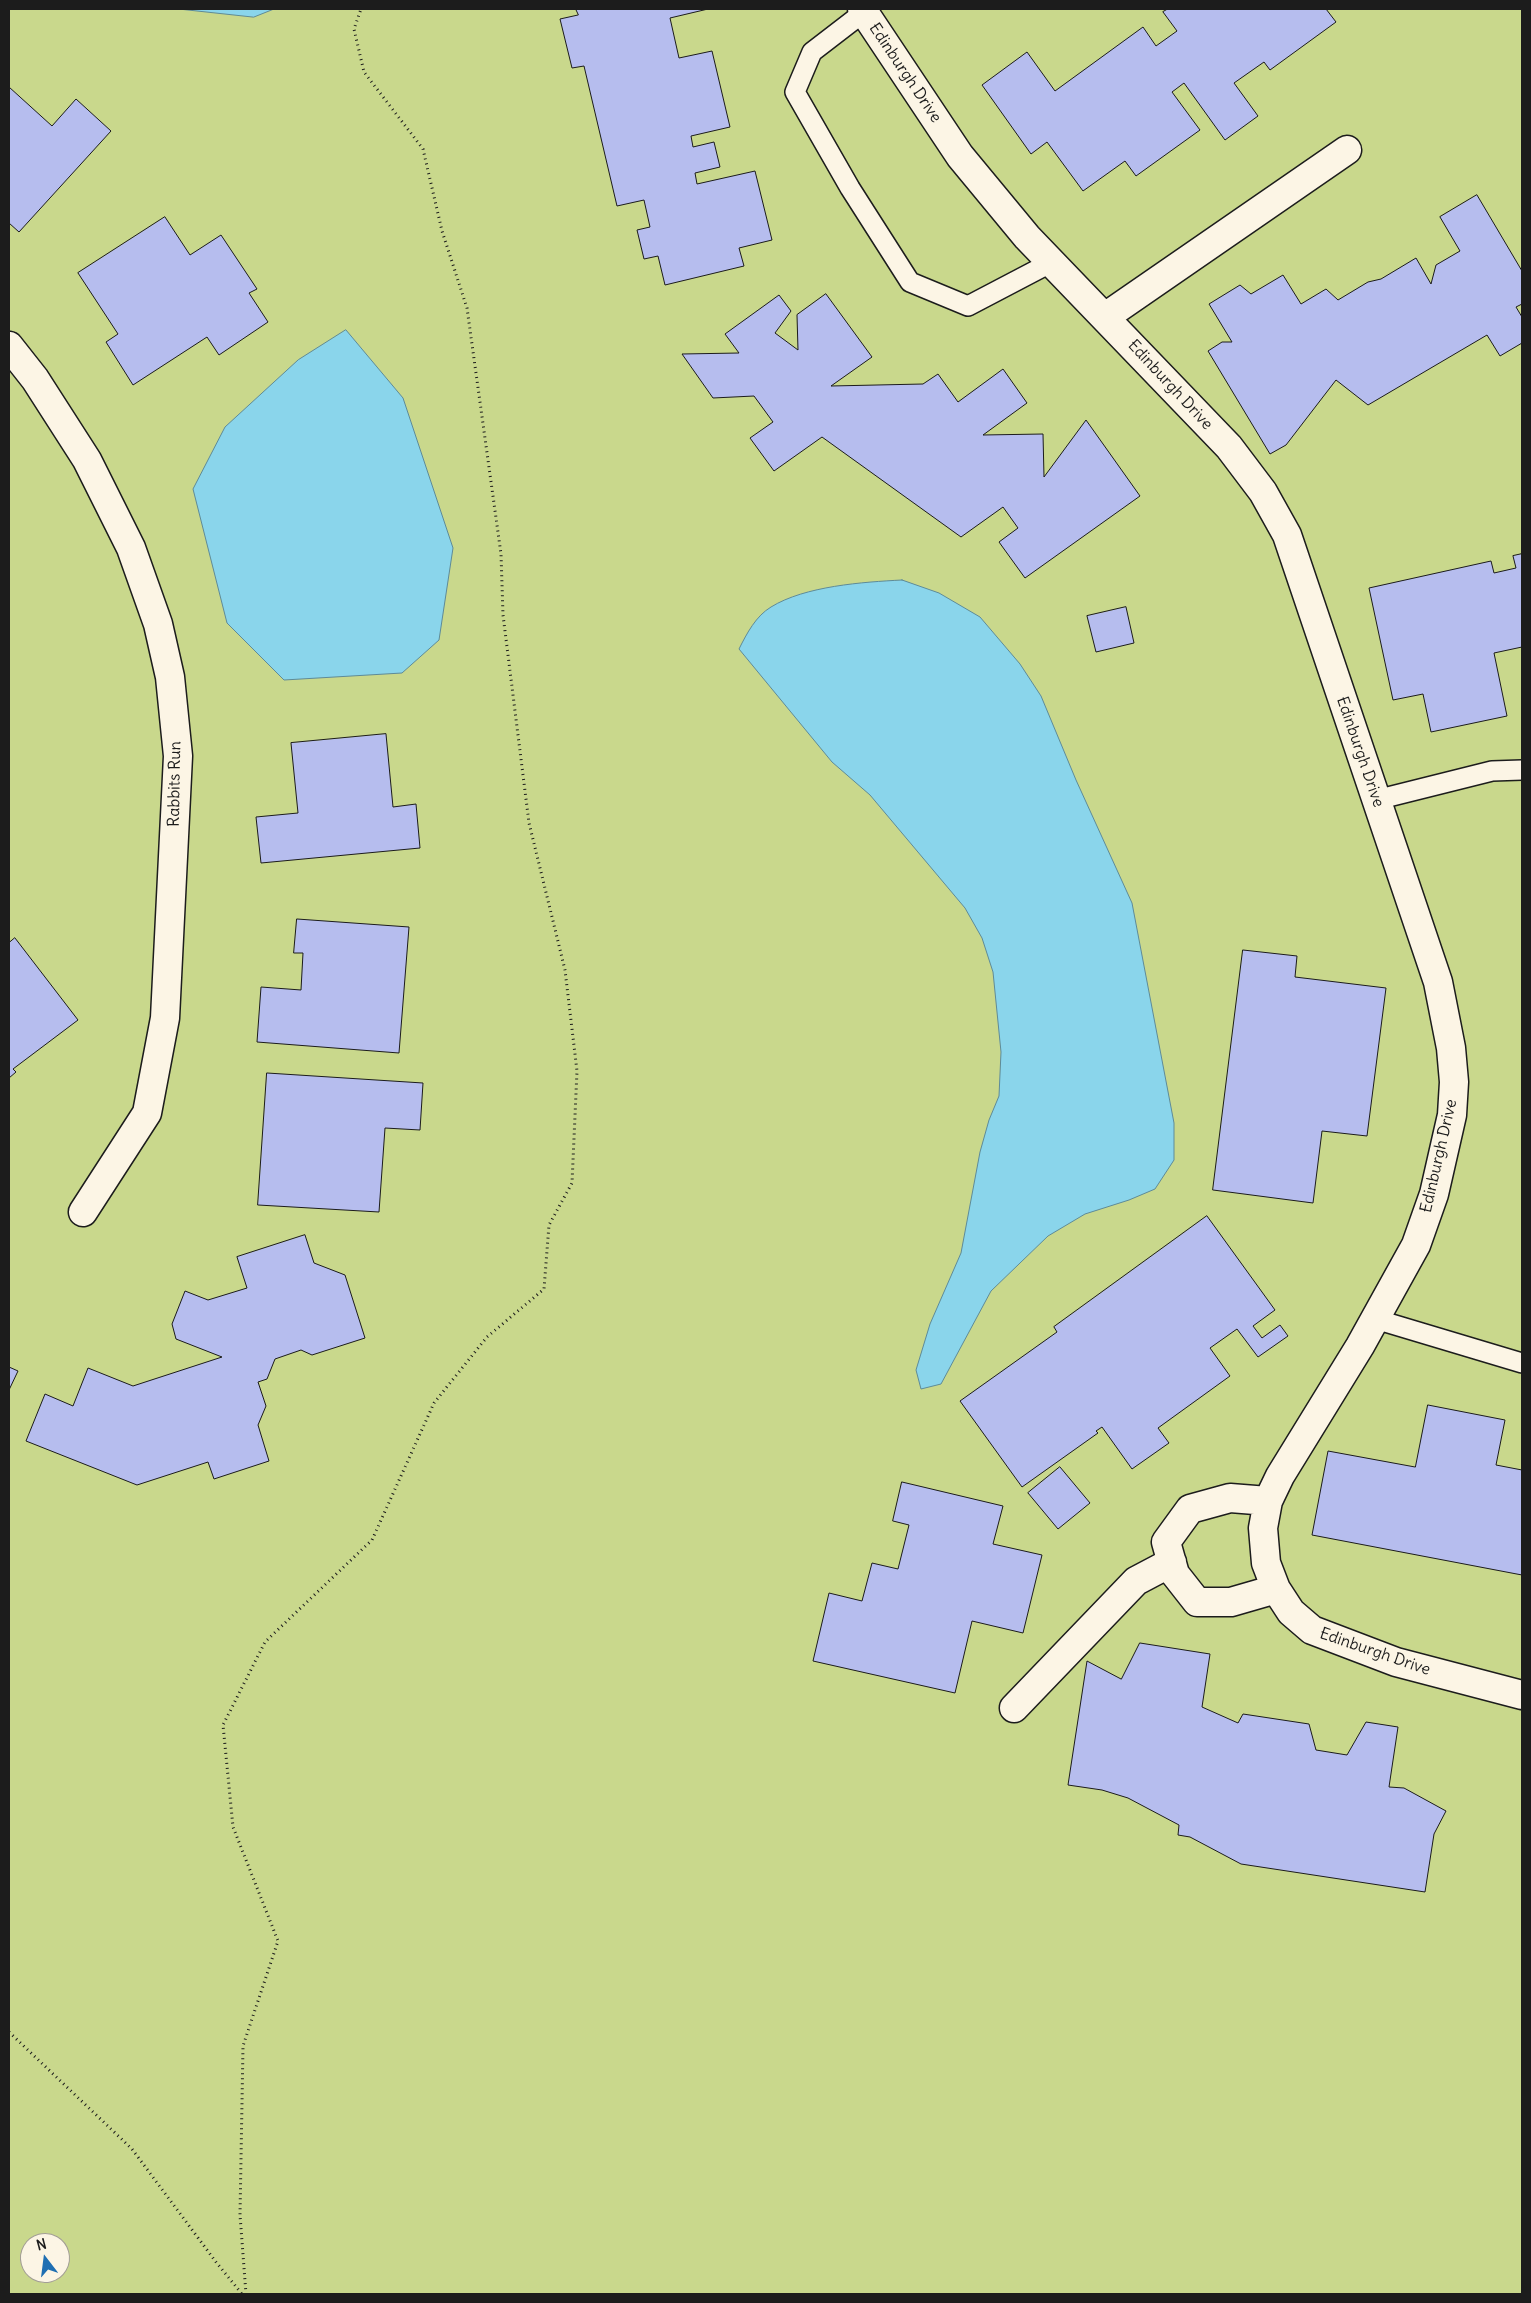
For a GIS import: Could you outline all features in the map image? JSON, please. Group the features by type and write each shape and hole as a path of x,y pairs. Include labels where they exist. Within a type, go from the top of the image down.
{"street":[{"name":"Edinburgh Drive","path":"863,10 960,156 1027,237 1228,447 1263,492 1287,535 1438,982 1454,1082 1452,1115 1434,1194 1416,1245 1375,1319 1280,1476 1268,1501 1263,1528 1266,1563 1276,1589 1291,1612 1312,1630 1396,1662 1522,1695"},
{"path":"1105,317 1347,150"},
{"name":"Rabbits Run","path":"9,346 35,379 87,460 131,548 160,633 170,677 178,756 165,1018 147,1113 83,1212"},
{"path":"1268,1501 1230,1498 1190,1509 1166,1542 1175,1574 1197,1602 1231,1602 1276,1589"},
{"path":"1014,1708 1136,1580 1172,1562"}],"lane":[{"path":"863,10 812,52 795,92 850,188 910,282 968,306 1052,262"},
{"path":"1376,800 1492,771 1522,770"},
{"path":"1375,1319 1522,1363"}],"path":[{"path":"246,2294 240,2215 243,2046 278,1941 233,1827 224,1725 265,1642 372,1540 434,1403 487,1337 544,1289 549,1225 572,1183 577,1071 565,970 529,823 503,614 501,554 467,308 442,231 423,149 364,72 354,28 361,9"},
{"path":"9,2032 132,2149 242,2294"}],"green space":[{"path":"9,9 1522,9 1522,2294 9,2294"}],"water":[{"path":"179,9 274,9 254,17"},
{"path":"346,330 403,398 453,548 439,640 402,673 284,680 227,623 193,489 225,427 298,360"},
{"path":"902,580 939,593 980,617 1020,664 1041,696 1076,780 1132,903 1174,1123 1174,1160 1155,1189 1129,1200 1085,1214 1048,1236 991,1291 941,1384 921,1389 916,1370 930,1324 961,1253 980,1152 989,1120 999,1096 1001,1052 993,972 982,938 965,908 870,795 832,762 739,649 756,620 771,607 785,600 800,594 835,586"}],"building":[{"path":"576,9 708,9 670,18 679,58 712,51 730,127 691,136 693,147 714,142 720,167 695,173 697,184 755,171 772,240 739,248 744,266 665,285 658,256 644,259 637,230 650,227 644,200 617,206 584,66 572,68 560,19 578,15"},
{"path":"1168,9 1326,9 1336,22 1270,70 1264,62 1234,83 1258,116 1225,140 1184,83 1172,92 1200,130 1136,176 1125,161 1083,191 1047,142 1031,154 982,85 1027,52 1055,91 1143,27 1156,46 1177,31 1163,12"},
{"path":"9,87 52,126 76,99 111,131 19,232 9,223"},
{"path":"1477,195 1522,271 1522,304 1516,307 1522,317 1522,343 1500,356 1487,335 1368,405 1336,380 1286,445 1270,454 1208,351 1222,342 1232,342 1209,304 1240,285 1251,294 1283,275 1301,304 1326,289 1338,300 1368,282 1381,279 1416,258 1431,284 1436,265 1460,251 1440,217"},
{"path":"165,217 190,255 221,235 257,289 249,293 268,322 219,355 207,337 133,385 106,342 118,334 78,273"},
{"path":"826,294 872,357 831,386 923,384 938,374 958,402 1003,369 1027,403 983,435 1043,434 1044,477 1086,420 1140,496 1025,578 999,542 1018,528 1003,507 961,537 822,437 774,471 750,438 773,422 754,396 713,398 682,354 739,353 725,334 779,295 791,311 775,333 798,350 797,315"},
{"path":"1522,554 1522,647 1494,653 1507,716 1431,732 1423,694 1393,700 1369,588 1491,561 1494,573 1516,568 1513,556"},
{"path":"1126,607 1134,643 1096,652 1087,616"},
{"path":"386,734 393,807 416,804 420,848 261,863 256,817 298,813 291,743"},
{"path":"297,919 409,927 399,1053 257,1042 261,987 301,990 303,953 294,953"},
{"path":"15,938 78,1020 13,1069 16,1072 9,1078 9,943"},
{"path":"1243,950 1297,956 1295,977 1386,988 1367,1136 1322,1131 1313,1203 1213,1190"},
{"path":"267,1073 423,1083 420,1130 385,1128 379,1212 258,1205"},
{"path":"1207,1216 1275,1310 1253,1326 1262,1338 1280,1325 1288,1336 1258,1357 1237,1329 1210,1348 1230,1376 1158,1428 1169,1443 1132,1469 1102,1427 1096,1431 1098,1433 1022,1487 960,1401 1057,1332 1054,1327"},
{"path":"305,1235 314,1263 345,1275 365,1338 312,1355 301,1350 275,1359 267,1379 258,1382 266,1406 258,1425 269,1461 214,1479 208,1462 137,1485 26,1441 45,1394 73,1406 88,1368 133,1386 222,1357 176,1339 172,1324 185,1291 208,1300 247,1288 237,1257"},
{"path":"9,1367 18,1371 9,1390"},
{"path":"1428,1405 1505,1420 1496,1465 1522,1470 1522,1575 1312,1535 1328,1451 1415,1467"},
{"path":"1060,1467 1090,1503 1058,1529 1028,1493"},
{"path":"902,1482 1003,1506 993,1544 1042,1555 1023,1633 972,1621 955,1693 813,1661 829,1593 862,1601 872,1563 898,1569 909,1525 893,1521"},
{"path":"1140,1643 1210,1654 1202,1707 1238,1723 1243,1714 1309,1724 1316,1750 1347,1755 1366,1722 1398,1727 1389,1787 1404,1788 1446,1811 1434,1834 1425,1892 1241,1864 1190,1837 1178,1835 1179,1825 1128,1798 1102,1790 1068,1785 1087,1661 1121,1679"}]}
